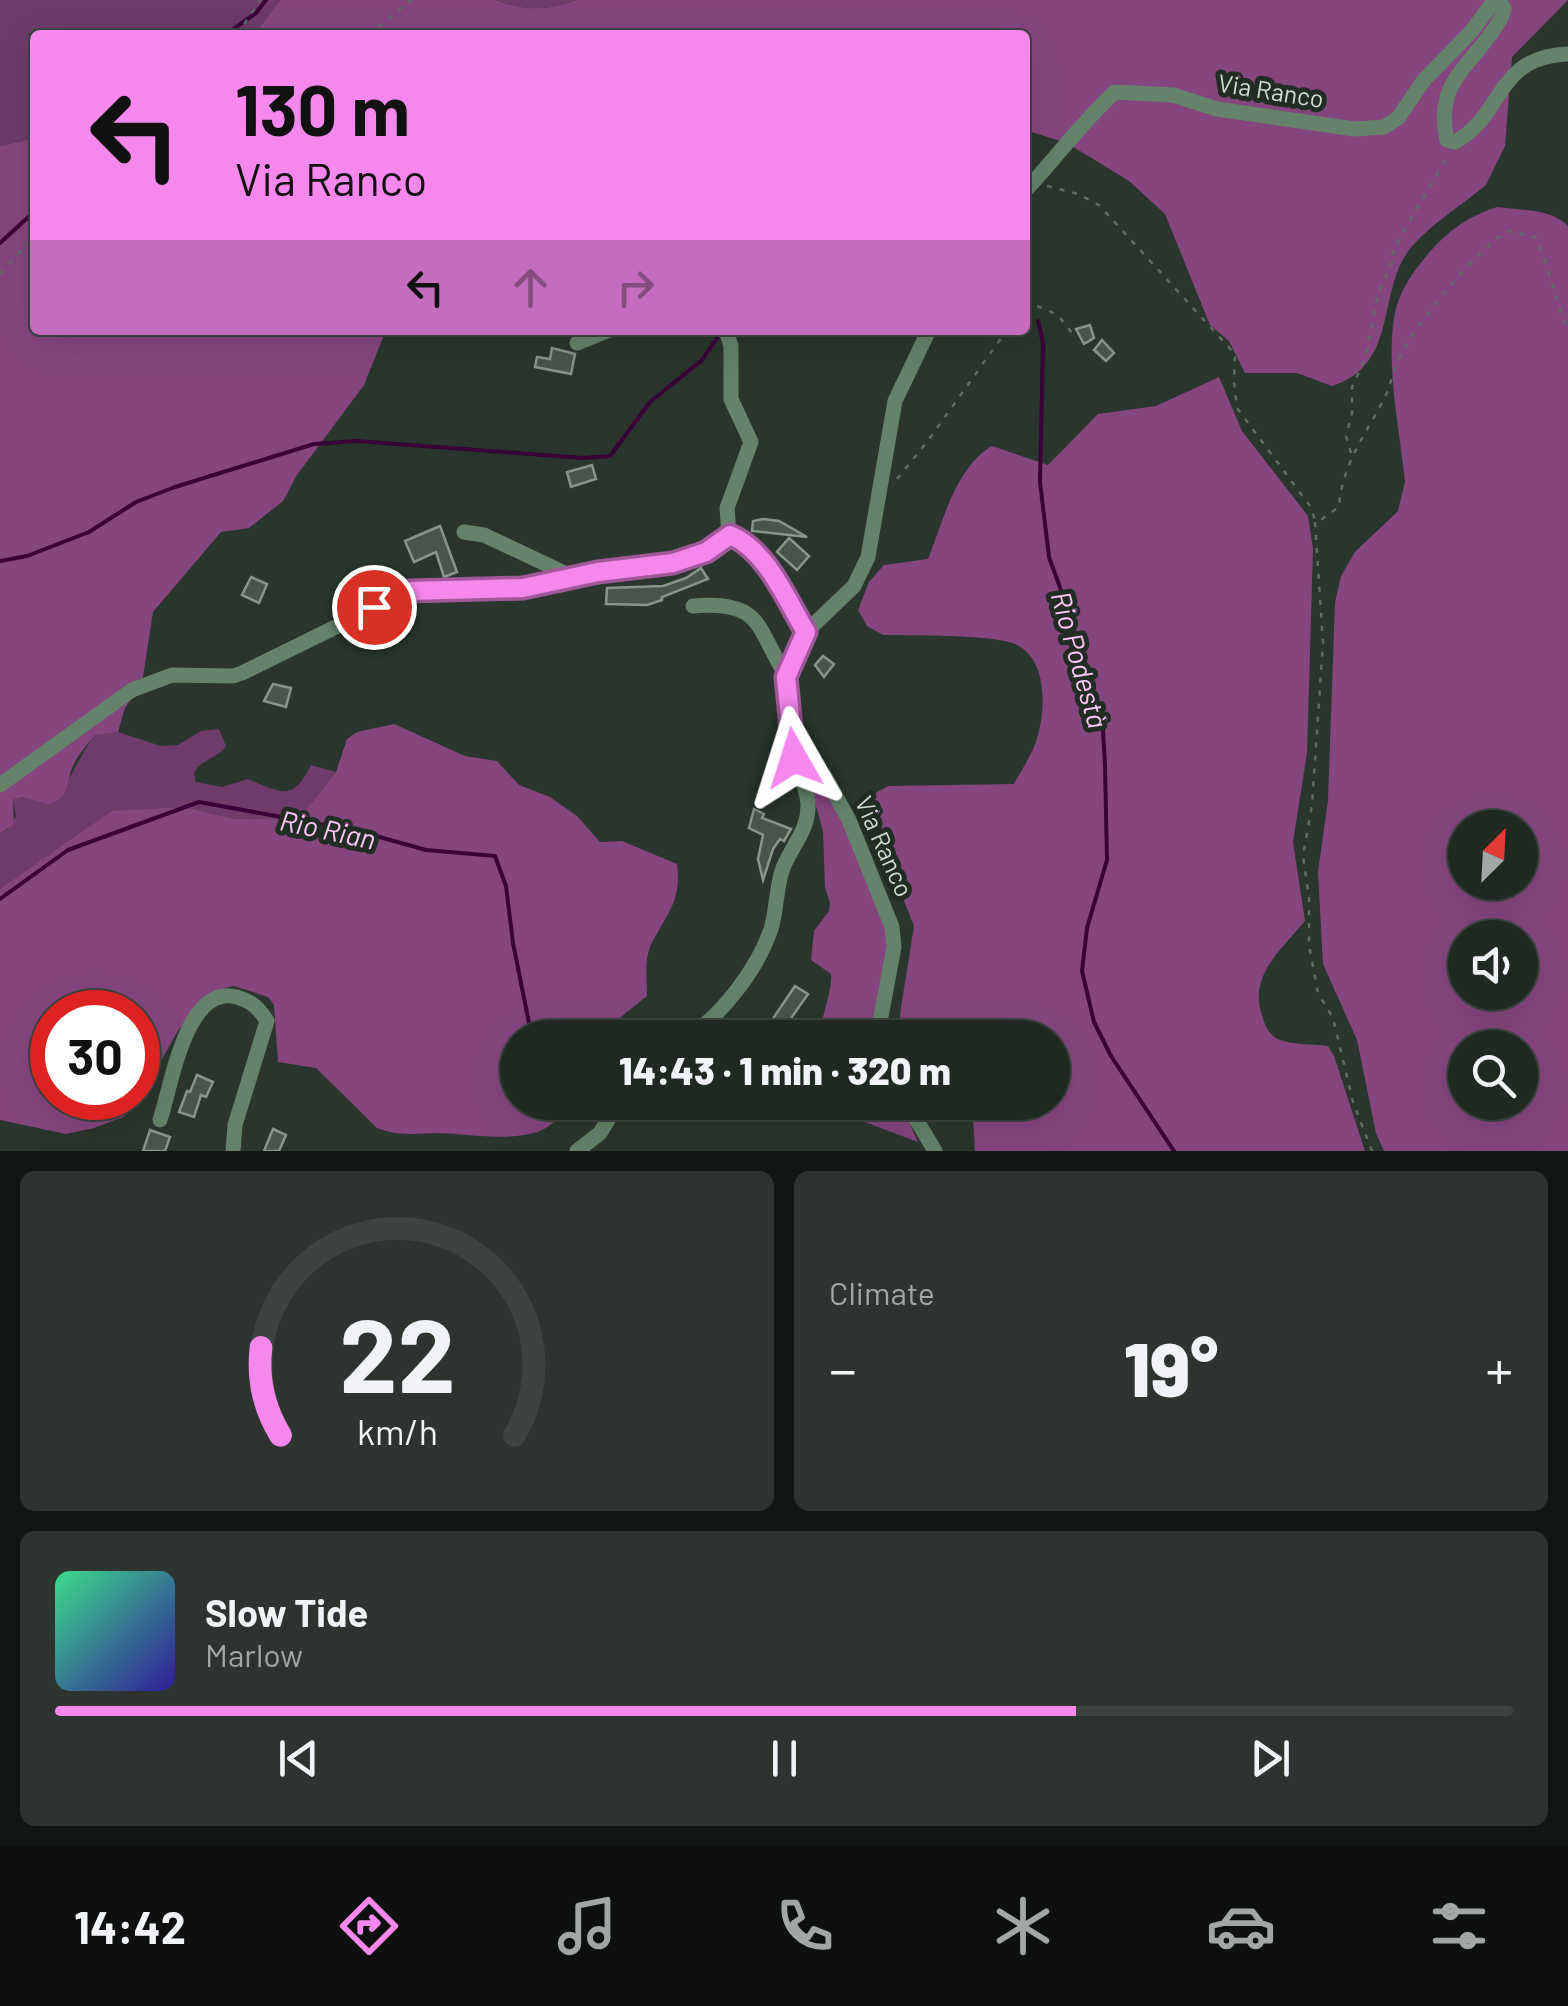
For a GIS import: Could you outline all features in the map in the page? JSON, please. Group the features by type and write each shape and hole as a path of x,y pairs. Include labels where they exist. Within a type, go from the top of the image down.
{"street":[{"path":"1495,0 1504,9 1501,18 1463,67 1446,98 1442,115 1447,140 1455,142 1462,138 1509,78 1541,55 1568,54"},
{"name":"Via Ranco","path":"1030,186 1089,115 1116,92 1173,95 1217,109 1354,129 1384,127 1398,118 1424,80 1495,0"},
{"path":"577,343 597,335"},
{"path":"728,335 732,346 731,399 751,442 728,508 730,535"},
{"path":"786,677 806,632 854,586 868,557 895,402 927,335"},
{"path":"464,532 484,535 573,577"},
{"path":"0,785 132,690 172,675 242,673 409,591 523,588 691,558 730,535"},
{"path":"730,535 743,543 776,580 806,632"},
{"path":"693,606 725,604 756,620 786,677 794,758 808,800 807,818 783,869 769,934 736,990 712,1020"},
{"name":"Via Ranco","path":"792,736 826,778 849,820 892,927 894,948 880,1020"},
{"path":"160,1120 176,1054 193,1021 220,997 243,999 258,1007 266,1020 235,1125 233,1151"},
{"path":"577,1151 600,1132 608,1120"},
{"path":"917,1120 935,1151"}],"path":[{"path":"240,30 260,0"},
{"path":"374,30 411,0"},
{"path":"1352,455 1346,436 1352,414 1352,387 1365,359 1378,294 1395,256 1392,251 1449,153 1447,140"},
{"path":"1039,176 1044,185 1078,194 1099,205 1236,354 1237,408 1310,506 1315,520 1322,643 1312,805 1303,856 1309,898 1309,945 1318,993 1333,1018 1349,1089 1372,1151"},
{"path":"1315,520 1339,508 1339,487 1352,455 1384,401 1399,358 1432,310 1487,244 1507,231 1535,237 1568,332"},
{"path":"0,274 30,241"},
{"path":"1030,305 1044,306 1066,322 1072,334"},
{"path":"878,488 903,474 1003,335"}],"shaded area":[{"path":"0,0 280,0 258,30 30,30 30,139 0,146"},
{"path":"280,0 496,0 536,8 576,0 1568,0 1512,57 1505,146 1486,185 1414,244 1394,281 1378,343 1369,361 1354,375 1332,386 1297,373 1245,373 1229,341 1210,325 1165,214 1129,181 1067,143 1030,132 1030,30 258,30"},
{"path":"496,0 576,0 536,8"},
{"path":"30,139 30,335 384,335 364,385 297,475 283,501 249,528 221,532 153,612 142,683 125,708 118,732 95,735 75,761 66,791 56,801 49,805 22,797 13,800 14,824 0,834 0,146"},
{"path":"1497,207 1535,211 1554,216 1568,226 1568,1151 1384,1151 1376,1133 1357,1040 1323,964 1318,872 1328,800 1335,603 1341,576 1355,552 1398,511 1405,482 1392,353 1400,297 1412,274 1435,246 1477,215"},
{"path":"1219,377 1242,431 1308,516 1313,549 1307,753 1293,842 1305,921 1263,976 1259,1001 1266,1027 1276,1038 1328,1046 1365,1151 975,1151 973,1120 1070,1120 1070,1020 901,1020 914,926 867,807 869,797 888,786 1014,784 1038,735 1042,684 1033,660 1015,644 970,637 883,635 867,626 858,610 869,582 884,565 928,559 959,482 992,446 1048,465 1098,414 1156,406"},
{"path":"394,724 465,756 497,761 519,785 550,797 577,816 600,842 622,841 677,864 675,899 648,953 647,996 617,1020 500,1020 500,1120 554,1122 545,1129 510,1137 400,1134 377,1128 316,1068 278,1062 274,1005 268,997 234,986 224,988 179,1029 160,1062 160,990 30,990 30,1120 115,1120 66,1134 0,1120 0,889 112,811 184,807 234,819 294,818 304,812 336,772 347,739 357,732"},
{"path":"219,729 226,746 197,768 196,782 222,787 248,779 285,791 298,785 311,765 336,772 304,812 294,818 234,819 183,807 0,889 0,834 16,816 13,800 22,797 49,805 96,734 118,732 161,746 178,745 201,731"},
{"path":"802,756 832,795 883,913 889,943 875,1020 822,1020 831,974 811,960 814,931 829,911 830,903 825,887 823,831"},
{"path":"908,1120 918,1142 862,1121"}],"building":[{"path":"1090,325 1094,338 1084,344 1076,329"},
{"path":"1102,340 1114,353 1106,361 1094,350"},
{"path":"552,348 575,354 571,374 535,367 537,357 550,359"},
{"path":"592,465 596,479 571,487 567,472"},
{"path":"753,521 779,521 807,537 752,531"},
{"path":"440,526 457,572 444,577 436,552 414,562 405,541"},
{"path":"789,538 809,556 797,570 777,552"},
{"path":"701,568 708,579 662,600 647,605 606,604 607,588 663,586"},
{"path":"251,577 267,584 259,603 242,595"},
{"path":"823,656 834,664 824,677 815,665"},
{"path":"273,684 291,688 286,707 264,701"},
{"path":"754,809 764,814 762,818 791,829 773,849 763,880 758,859 763,835 749,828"},
{"path":"795,986 808,994 790,1020 772,1020"},
{"path":"197,1075 213,1082 206,1097 201,1095 194,1117 179,1112"},
{"path":"273,1129 286,1135 279,1151 264,1151"},
{"path":"150,1130 170,1137 165,1151 143,1151"}],"waterway":[{"path":"232,30 256,13 266,0"},
{"path":"0,243 30,216"},
{"name":"Rio Podestà","path":"1038,321 1043,343 1040,482 1049,557 1103,730 1107,860 1087,928 1082,971 1094,1022 1111,1056 1174,1151"},
{"path":"0,561 27,556 89,532 136,502 175,487 314,444 357,441 583,458 610,456 650,402 702,360 717,338"},
{"name":"Rio Rian","path":"0,899 68,850 199,802 358,831 426,850 495,856 506,886 528,1020"}],"route":[{"path":"374,607 409,591 523,588 598,572 673,563 706,552 730,535 743,543 787,594 806,632 786,677 794,758"}]}
